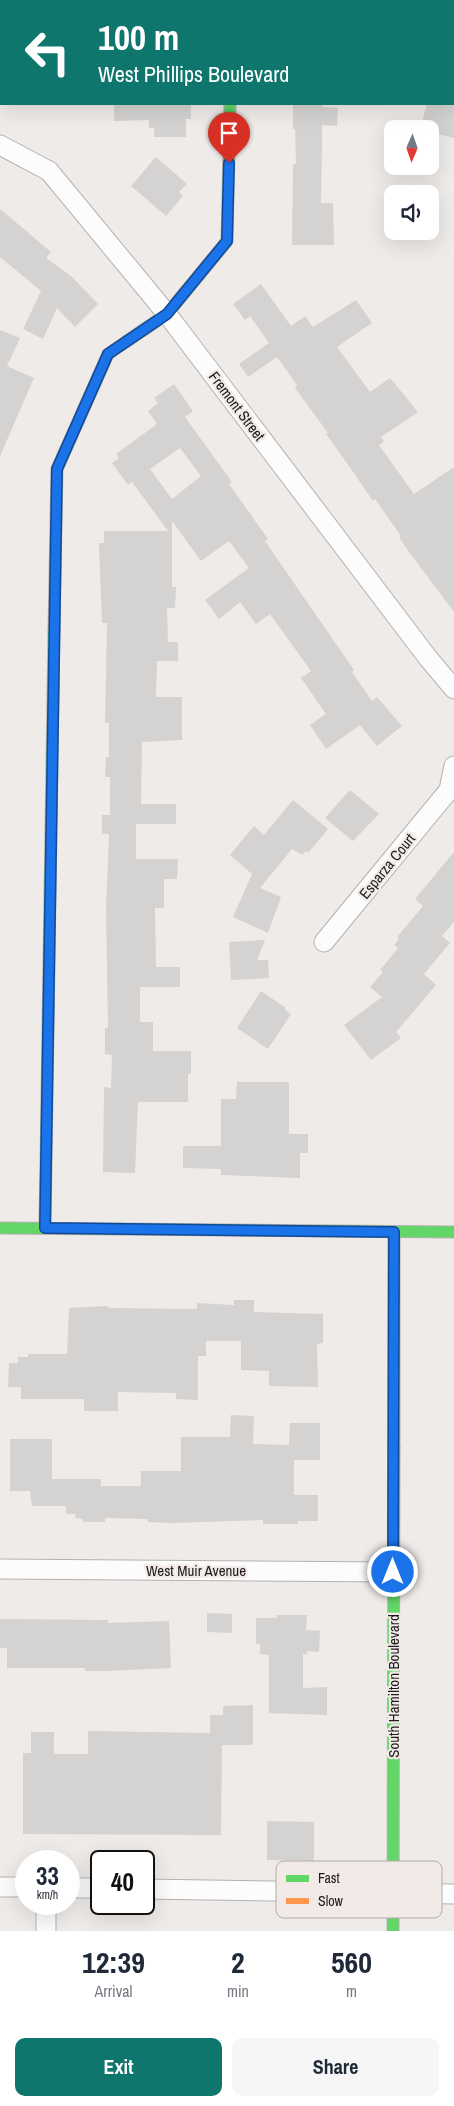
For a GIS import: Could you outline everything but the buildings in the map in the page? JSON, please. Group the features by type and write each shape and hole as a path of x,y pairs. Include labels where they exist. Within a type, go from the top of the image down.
{"street":[{"path":"45,1228 57,469 108,354 167,314 227,241 230,105"},
{"name":"Fremont Street","path":"0,145 49,171 167,314 428,658 454,689"},
{"name":"Esparza Court","path":"324,942 451,789 454,766"},
{"path":"0,1228 454,1232"},
{"name":"South Hamilton Boulevard","path":"393,1861 394,1232"},
{"name":"West Muir Avenue","path":"0,1569 393,1572"},
{"path":"0,1887 15,1887"},
{"path":"155,1889 276,1892"},
{"path":"46,1915 46,1931"},
{"name":"South Hamilton Boulevard","path":"393,1918 393,1931"}],"traffic: fast":[{"path":"127,341 167,314 227,241 230,105"},
{"path":"45,1228 54,629"},
{"path":"0,1228 454,1232"},
{"path":"393,1861 394,1447"},
{"path":"393,1918 393,1931"}],"traffic: slow":[{"path":"54,629 57,469 108,354 127,341"},
{"path":"394,1232 394,1447"}],"route":[{"path":"229,163 227,241 167,314 108,354 57,469 45,1228 394,1232 393,1572"}]}
